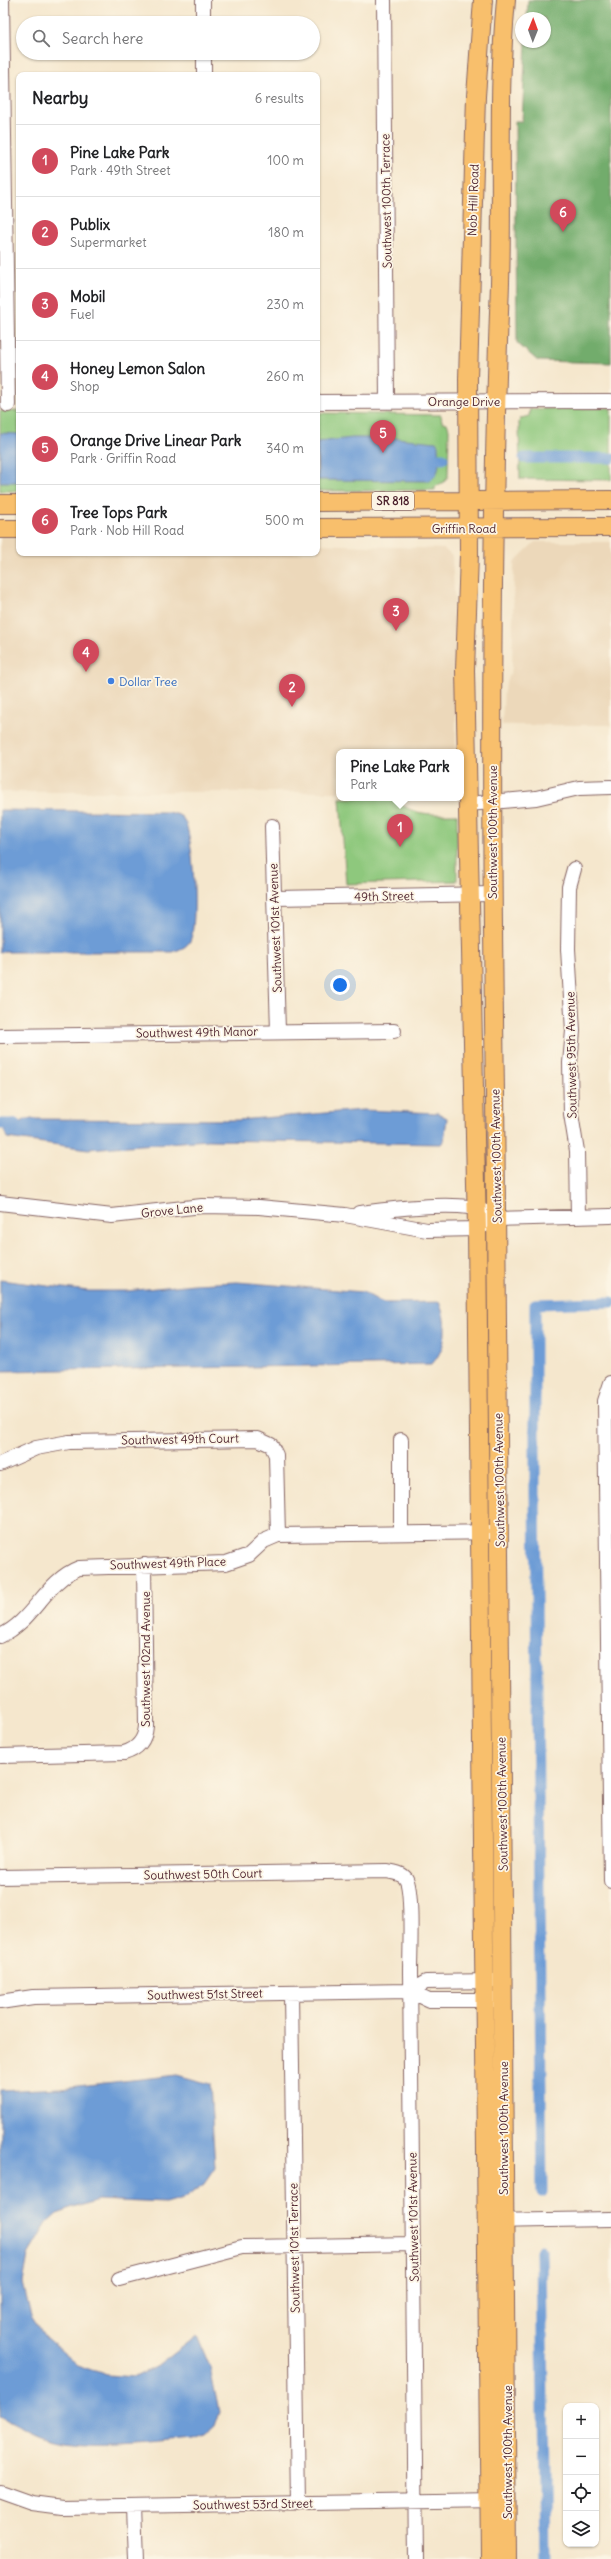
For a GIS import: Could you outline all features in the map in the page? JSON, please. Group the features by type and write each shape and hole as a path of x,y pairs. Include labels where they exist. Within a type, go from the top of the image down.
{"main road":[{"name":"Nob Hill Road","path":"468,401 476,96 483,0"},
{"path":"495,401 500,275 500,55 506,0"},
{"name":"Southwest 100th Avenue","path":"468,401 469,528 465,670 477,1207 484,2000 507,2500 507,2559"},
{"name":"Southwest 100th Avenue","path":"490,2559 489,2500 494,2221 503,2000 500,1532 491,802 495,401"},
{"name":"SR 818","path":"320,502 611,500"},
{"path":"0,504 16,504"},
{"name":"Griffin Road","path":"320,528 611,527"},
{"path":"0,530 16,529"}],"street":[{"path":"2,0 9,406"},
{"path":"203,0 203,16"},
{"name":"Southwest 100th Terrace","path":"384,0 387,402"},
{"path":"204,60 204,72"},
{"name":"Orange Drive","path":"320,402 611,400"},
{"path":"468,804 536,798 579,788 611,787"},
{"name":"Southwest 101st Avenue","path":"272,826 276,898 278,1031"},
{"name":"Southwest 95th Avenue","path":"574,869 569,887 568,949 573,1030 570,1063 571,1114 577,1151 578,1217"},
{"name":"49th Street","path":"276,898 492,894"},
{"name":"Southwest 49th Manor","path":"0,1036 278,1031 394,1031"},
{"name":"Grove Lane","path":"0,1203 112,1216 202,1206 229,1206 345,1215 427,1230 477,1229 496,1219"},
{"path":"477,1207 496,1219 611,1216"},
{"name":"Grove Lane","path":"345,1215 411,1208 477,1207"},
{"path":"611,1383 605,1401 610,1694 611,1881"},
{"name":"Southwest 49th Court","path":"0,1464 36,1448 69,1442 258,1439 271,1445 276,1455 278,1535"},
{"path":"401,1440 401,1534"},
{"path":"278,1535 500,1532"},
{"name":"Southwest 49th Place","path":"0,1636 20,1624 59,1578 67,1572 94,1566 212,1564 238,1560 278,1535"},
{"name":"Southwest 102nd Avenue","path":"0,1756 124,1753 134,1749 142,1742 146,1731 144,1565"},
{"name":"Southwest 50th Court","path":"0,1877 387,1871 404,1877"},
{"name":"Southwest 101st Avenue","path":"404,1877 409,1887 416,2559"},
{"name":"Southwest 51st Street","path":"410,1991 426,1982 503,1981"},
{"name":"Southwest 51st Street","path":"0,2002 33,1997 410,1991 429,2000 503,2000"},
{"name":"Southwest 101st Terrace","path":"291,1993 293,2245 298,2504"},
{"path":"494,2221 611,2219"},
{"path":"119,2279 242,2247 413,2244"},
{"name":"Southwest 53rd Street","path":"0,2492 18,2500 46,2506 134,2507 507,2500"},
{"path":"134,2507 136,2559"}],"shaded area":[{"path":"0,533 16,534 16,556 320,556 320,544 444,549 452,556 455,607 456,749 336,749 336,792 0,792"},
{"path":"535,542 611,542 611,725 502,725 504,690 512,668 514,562"}],"green space":[{"path":"528,0 611,0 611,363 538,361 517,343 515,121 522,121 526,48 551,48 551,12 527,12"},
{"path":"611,408 611,480 520,479 519,422 521,418 529,416 530,409"},
{"path":"0,411 16,411 16,491 0,491"},
{"path":"320,413 441,415 442,422 447,423 449,429 448,476 445,481 435,487 435,490 320,491"},
{"path":"340,801 398,801 408,809 423,813 457,814 457,881 346,884"}],"water":[{"path":"0,433 16,434 16,482 0,482"},
{"path":"352,438 396,438 436,442 438,445 438,470 429,481 320,480 320,442"},
{"path":"0,810 168,812 181,816 187,829 190,843 194,880 194,917 190,941 183,948 173,952 0,952"},
{"path":"363,1110 438,1113 447,1118 444,1141 441,1144 208,1140 88,1149 7,1138 4,1130 26,1119 238,1120"},
{"path":"0,1280 88,1291 127,1291 194,1284 237,1282 363,1292 383,1303 439,1302 444,1318 444,1342 432,1364 0,1371"},
{"path":"177,2075 210,2084 215,2168 204,2184 186,2197 165,2203 97,2200 57,2214 47,2223 28,2255 23,2283 31,2316 45,2337 78,2365 107,2375 135,2377 159,2365 197,2336 210,2367 219,2412 214,2427 205,2435 194,2439 128,2444 78,2445 46,2439 0,2417 0,2091 60,2088"}],"waterway":[{"path":"424,458 443,458"},
{"path":"524,458 611,458"},
{"path":"0,1124 15,1124"},
{"path":"542,2192 535,1491 535,1304 611,1302"},
{"path":"541,2251 545,2559"}],"place":[{"name":"Tree Tops Park","path":"563,232"},
{"name":"Orange Drive Linear Park","path":"383,453"},
{"name":"Mobil","path":"396,631"},
{"name":"Honey Lemon Salon","path":"86,672"},
{"name":"Dollar Tree","path":"111,681"},
{"name":"Publix","path":"292,707"},
{"name":"Pine Lake Park","path":"400,847"}]}
